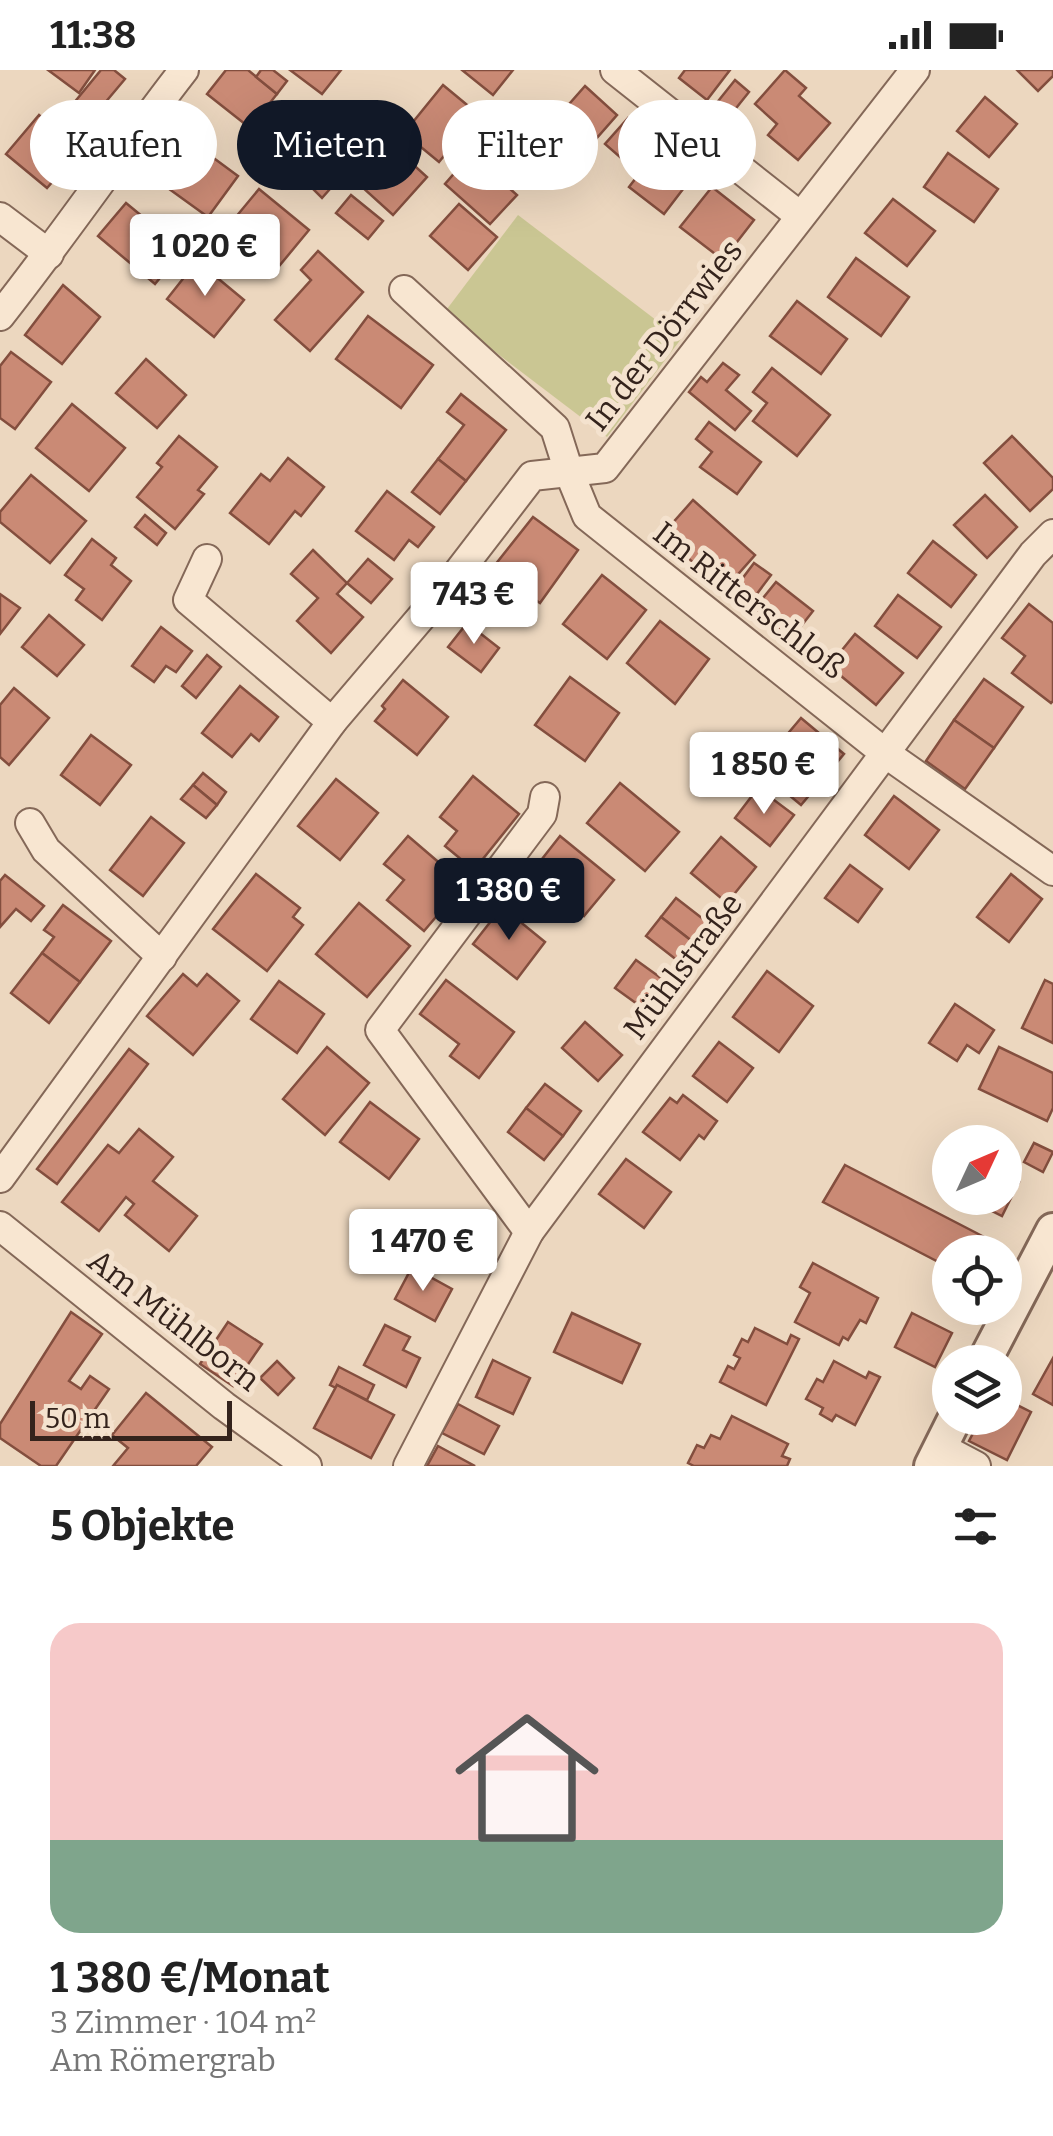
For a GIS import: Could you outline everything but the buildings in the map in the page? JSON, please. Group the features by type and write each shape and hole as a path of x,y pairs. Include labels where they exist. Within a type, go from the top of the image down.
{"street":[{"path":"0,316 184,70"},
{"path":"615,70 800,216"},
{"name":"In der Dörrwies","path":"0,1178 332,722 446,588 532,476 605,468 914,70"},
{"path":"0,218 49,254"},
{"name":"In der Dörrwies","path":"404,290 555,428 569,472"},
{"name":"Im Ritterschloß","path":"569,472 586,516 885,752 1053,871"},
{"name":"Mühlstraße","path":"408,1466 529,1232 1033,554 1053,534"},
{"path":"207,559 188,600 332,722"},
{"path":"529,1232 380,1030 542,814 545,797"},
{"path":"30,823 46,850 162,957"},
{"path":"993,1345 1053,1230"},
{"name":"Am Mühlborn","path":"3,1236 306,1466"},
{"path":"935,1456 976,1466"}],"shaded area":[{"path":"518,215 681,339 607,437 444,313"}]}
